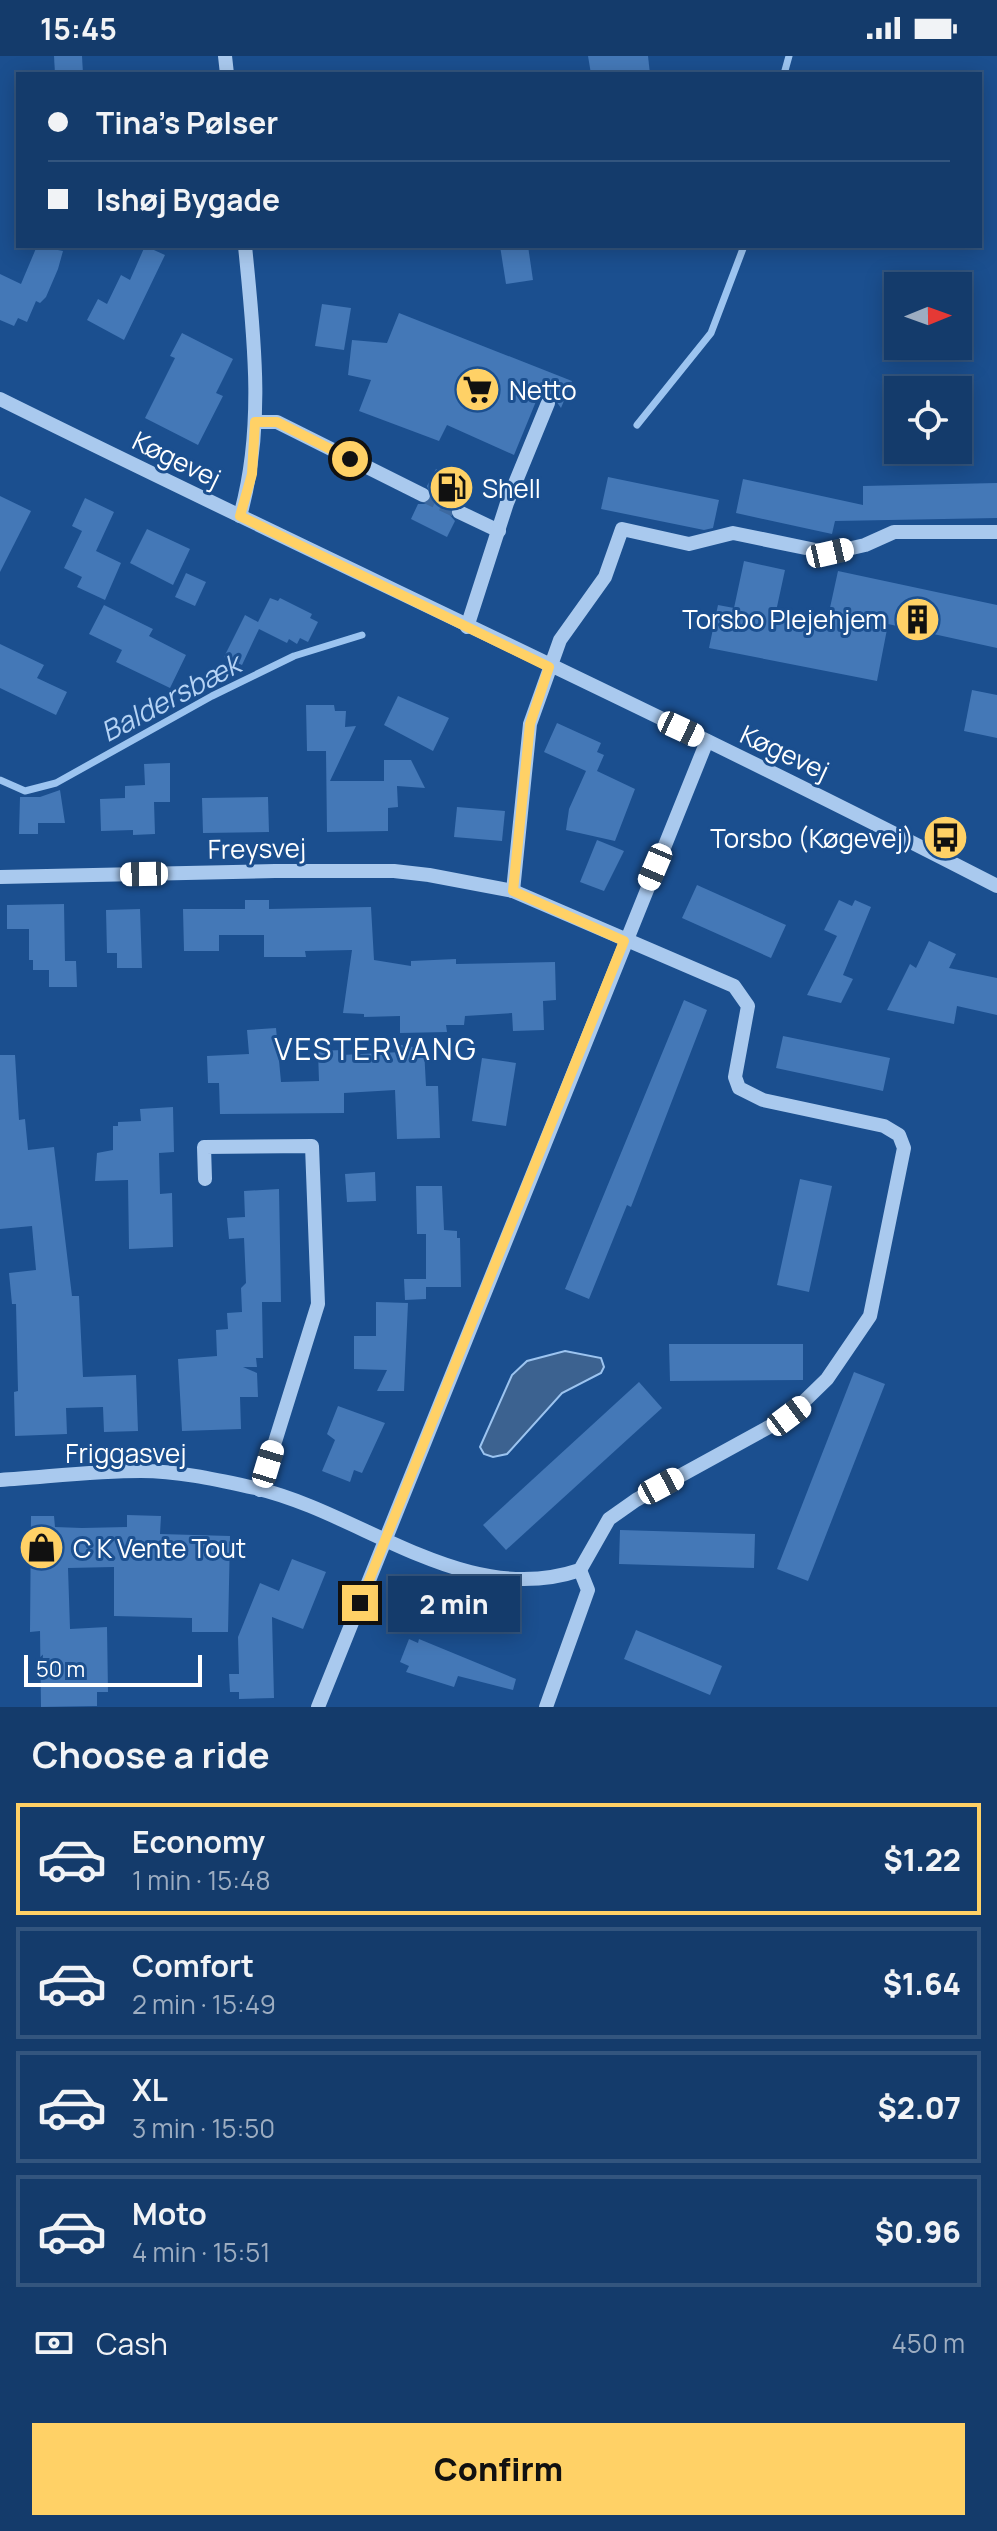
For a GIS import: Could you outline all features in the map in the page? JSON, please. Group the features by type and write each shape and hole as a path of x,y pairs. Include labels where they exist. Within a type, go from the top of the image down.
{"street":[{"path":"240,516 252,474 255,422 245,248"},
{"name":"Køgevej","path":"0,399 549,667 796,782 997,886"},
{"path":"467,627 499,531 548,403"},
{"path":"255,422 277,422 423,495"},
{"path":"459,512 499,531"},
{"path":"513,891 530,724 560,640 605,577 622,529 689,544 733,533 830,553 865,545 894,532 997,532"},
{"path":"318,1707 707,741"},
{"name":"Freysvej","path":"0,877 394,871 513,891 734,986 748,1006 747,1026 735,1077 739,1088 763,1100 884,1126 899,1135 904,1148 870,1316 827,1379 789,1416 636,1500 609,1519 580,1570"},
{"path":"205,1179 204,1147 312,1146 318,1304 260,1490"},
{"name":"Friggasvej","path":"0,1480 142,1471 204,1478 260,1490 385,1538 470,1575 555,1579 580,1570"},
{"path":"546,1707 588,1590 580,1570"}],"water":[{"path":"565,1351 601,1358 604,1367 601,1373 562,1393 507,1454 493,1457 484,1454 480,1447 512,1375 527,1361"}],"building":[{"path":"54,56 82,56 83,72 55,72"},
{"path":"588,56 648,56 650,72 591,72"},
{"path":"36,248 63,251 46,297 40,303 36,301 27,322 18,318 14,326 0,320 0,274 21,284"},
{"path":"144,248 165,255 124,340 87,320 98,299 107,304 121,275 130,280"},
{"path":"500,248 528,248 533,280 506,284"},
{"path":"322,304 351,308 344,350 315,346"},
{"name":"Netto","path":"399,313 572,381 561,408 551,394 537,399 514,455 447,425 439,441 359,411 371,380 348,375 352,340 387,343"},
{"path":"182,333 233,359 216,393 223,396 198,445 145,418 175,358 170,356"},
{"path":"436,469 472,487 464,503 450,507 449,514 455,521 447,537 411,519 418,504 428,504 432,499 427,486"},
{"path":"608,477 719,500 713,528 704,530 601,509"},
{"path":"743,479 863,505 863,486 997,483 997,518 835,521 832,534 736,513"},
{"path":"0,496 31,511 0,572"},
{"path":"85,498 114,512 96,551 121,563 105,600 77,587 82,577 64,568 82,531 72,526"},
{"path":"147,529 190,549 173,585 130,563"},
{"name":"Torsbo Plejehjem","path":"744,561 785,570 775,616 826,626 838,571 997,605 997,648 888,624 877,681 709,648 718,605 734,608"},
{"path":"186,573 206,582 195,606 175,597"},
{"path":"270,598 278,601 280,598 312,614 310,618 318,622 308,642 300,638 297,644 289,639 287,643 259,629 242,665 224,657 245,615 258,622"},
{"path":"104,605 153,629 149,636 186,655 170,688 116,662 122,650 89,634"},
{"path":"0,644 44,665 37,678 67,692 56,715 0,688"},
{"path":"972,690 997,695 997,738 964,731"},
{"path":"398,696 449,718 433,751 384,725"},
{"path":"306,705 334,705 335,711 346,711 345,727 356,726 330,781 384,781 384,760 411,760 425,788 397,786 398,807 388,808 388,831 327,832 326,751 307,751"},
{"path":"557,723 601,743 597,752 604,755 597,771 635,789 615,841 566,830 569,809 586,771 544,752"},
{"path":"170,763 170,802 154,802 155,834 133,835 133,830 101,831 100,799 125,798 125,786 145,785 144,764"},
{"path":"60,790 65,823 38,823 38,834 19,834 20,797 40,797"},
{"path":"268,797 269,832 203,833 202,798"},
{"path":"457,807 505,811 502,841 454,837"},
{"path":"597,840 624,851 604,891 580,882"},
{"path":"697,885 786,925 771,958 682,918"},
{"path":"245,900 269,900 269,909 371,907 374,960 411,966 411,961 456,959 456,964 555,962 556,1000 543,1001 544,1030 513,1031 512,1013 465,1016 464,1025 446,1025 447,1032 400,1033 400,1016 364,1017 364,1014 343,1013 352,950 305,951 306,957 264,957 264,935 219,935 219,951 184,951 183,909 245,909"},
{"path":"839,900 852,906 855,900 871,907 843,975 853,979 841,1003 807,995 837,936 824,930"},
{"path":"64,904 65,961 76,961 77,987 49,987 49,970 33,970 33,960 29,960 29,929 7,929 7,905"},
{"path":"140,909 142,968 117,968 117,953 107,953 106,910"},
{"path":"929,941 956,954 949,968 997,978 997,1015 957,1006 954,1024 887,1010 910,964 916,968"},
{"path":"684,1000 707,1010 631,1207 627,1205 589,1299 565,1289"},
{"path":"276,1028 281,1082 319,1081 318,1051 342,1050 342,1055 401,1052 401,1045 424,1049 426,1086 438,1086 440,1138 397,1139 395,1090 344,1093 344,1113 220,1114 219,1083 208,1083 207,1056 249,1054 247,1030"},
{"path":"783,1036 890,1058 883,1091 776,1068"},
{"path":"0,1055 15,1055 19,1120 25,1119 28,1150 54,1147 72,1296 79,1296 83,1377 136,1375 138,1431 104,1432 103,1407 66,1408 67,1434 15,1436 14,1392 18,1391 16,1304 12,1304 9,1273 36,1270 32,1226 0,1229"},
{"path":"482,1058 516,1063 506,1126 472,1121"},
{"path":"173,1107 174,1152 159,1153 160,1194 172,1193 173,1247 129,1249 128,1180 95,1181 97,1153 113,1150 113,1126 118,1126 118,1122 141,1121 140,1109"},
{"path":"375,1172 376,1201 347,1202 345,1174"},
{"path":"800,1179 832,1186 809,1292 777,1285"},
{"path":"416,1186 442,1186 444,1230 457,1231 457,1238 460,1238 461,1287 426,1287 426,1234 417,1234"},
{"path":"279,1189 281,1302 262,1302 263,1358 256,1358 257,1367 243,1367 257,1373 258,1397 240,1397 241,1429 182,1431 178,1359 217,1356 216,1330 228,1329 227,1313 242,1312 241,1288 246,1283 244,1238 229,1239 227,1218 245,1217 244,1191"},
{"path":"404,1279 426,1279 426,1299 405,1300"},
{"path":"376,1302 408,1303 404,1391 377,1391 387,1370 354,1369 354,1336 376,1336"},
{"path":"669,1344 803,1344 803,1380 670,1381"},
{"path":"854,1372 885,1384 808,1581 777,1569"},
{"path":"639,1382 662,1408 506,1550 483,1525"},
{"path":"338,1406 385,1423 362,1473 354,1470 350,1482 322,1471 335,1440 327,1434"},
{"path":"127,1515 161,1516 160,1534 230,1536 228,1632 192,1632 192,1618 114,1616 114,1567 68,1568 70,1629 107,1627 108,1692 97,1692 97,1706 41,1707 40,1631 30,1632 31,1516 54,1516 55,1527 82,1528 127,1527"},
{"path":"620,1530 755,1534 754,1568 619,1564"},
{"path":"292,1559 326,1572 303,1629 272,1617 274,1698 239,1699 239,1692 230,1692 229,1674 239,1674 238,1637 260,1583 279,1591"},
{"path":"636,1630 722,1666 710,1695 624,1659"},
{"path":"409,1639 418,1643 419,1639 516,1679 513,1690 458,1676 454,1687 406,1672 409,1666 400,1662"}],"waterway":[{"name":"Baldersbæk","path":"785,72 789,56"},
{"name":"Baldersbæk","path":"637,425 711,333 743,248"},
{"name":"Baldersbæk","path":"0,780 25,791 56,783 212,696 294,656 362,635"}],"tunnel":[{"path":"423,495 459,512"}],"place":[{"name":"Netto","path":"478,390"},
{"name":"Shell","path":"451,488"},
{"name":"Torsbo Plejehjem","path":"918,619"},
{"name":"Torsbo (Køgevej)","path":"945,838"},
{"name":"C K Vente Tout","path":"42,1548"}],"district":[{"name":"VESTERVANG","path":"376,1048"}],"route":[{"path":"350,459 277,422 255,422 252,474 240,516 549,667 530,724 513,891 624,941 360,1603"}]}
